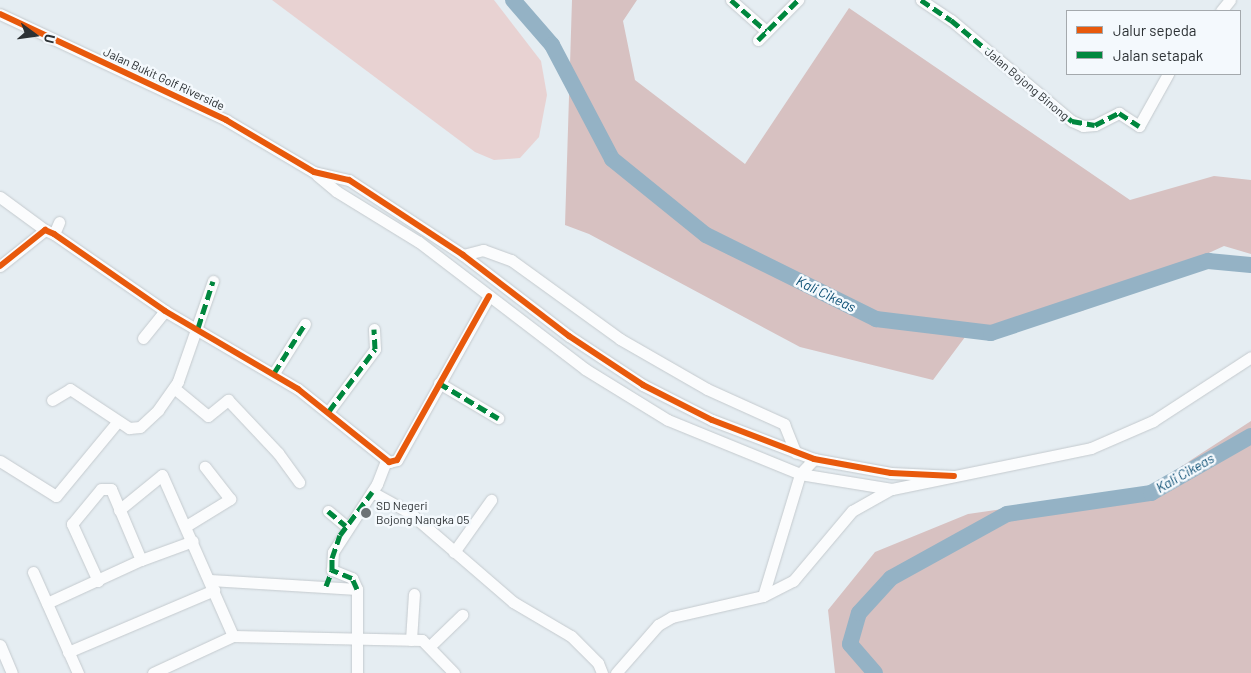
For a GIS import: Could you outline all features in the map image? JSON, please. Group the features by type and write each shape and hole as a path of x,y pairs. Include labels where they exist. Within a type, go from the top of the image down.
{"street":[{"path":"731,0 766,31"},
{"path":"758,40 798,0"},
{"name":"Jalan Bojong Binong","path":"921,0 951,20 1072,122 1083,126 1095,125 1119,113 1139,126 1167,75"},
{"path":"1222,10 1230,0"},
{"name":"Jalan Bukit Golf Riverside","path":"0,14 226,120 314,172"},
{"path":"314,172 349,180 464,255 569,336 643,384 720,424 814,459 891,473 954,476"},
{"path":"314,172 336,191 419,242 585,369 668,420 800,474 892,489"},
{"path":"0,197 165,311 198,328 274,373 329,411 386,461 397,460 489,296"},
{"path":"0,266 49,232 59,222"},
{"path":"464,255 483,250 510,260 620,339 707,389 784,424 796,453"},
{"path":"52,400 70,389 128,428 140,426 174,388 198,328 213,282"},
{"path":"143,338 165,311"},
{"path":"274,373 305,324"},
{"path":"329,411 375,349 374,329"},
{"path":"616,673 658,625 672,617 763,596 793,581 852,512 892,489 1040,460 1121,436 1153,421 1251,357"},
{"path":"439,383 498,418"},
{"path":"174,388 208,416 228,400 278,453 299,482"},
{"path":"0,461 56,496 118,421"},
{"path":"763,596 800,474 814,459"},
{"path":"326,586 332,570 333,552 346,526 372,492 386,461"},
{"path":"186,526 230,499 205,467"},
{"path":"891,473 892,489"},
{"path":"119,510 162,475 193,541 233,636"},
{"path":"98,582 72,524 105,488 111,489 140,560"},
{"path":"372,492 410,513 513,602 571,636 598,663 602,673"},
{"path":"454,552 491,500"},
{"path":"328,511 346,526"},
{"path":"47,603 98,582 140,560 193,541"},
{"path":"332,570 352,578 357,589 354,640 357,673"},
{"path":"34,572 78,673"},
{"path":"68,652 212,585 326,586 357,589"},
{"path":"411,640 414,594"},
{"path":"430,646 462,615"},
{"path":"153,673 172,668 233,636 411,640 430,646 454,673"},
{"path":"0,645 12,673"}],"shaded area":[{"path":"272,0 494,0 541,61 547,95 539,137 520,158 494,160 475,152"},
{"path":"572,0 637,0 623,21 635,80 745,164 849,8 1130,200 1214,176 1251,180 1251,254 1224,246 1082,311 968,333 933,380 800,347 589,234 565,225"},
{"path":"1251,421 1251,673 835,673 828,610 875,552 968,514 1148,488"}],"waterway":[{"name":"Kali Cikeas","path":"513,0 552,45 612,159 706,235 876,319 991,333 1208,261 1251,265"},
{"name":"Kali Cikeas","path":"875,673 850,644 859,613 891,578 1007,514 1151,493 1251,436"}],"marked path":[{"path":"731,0 766,31"},
{"path":"758,40 798,0"},
{"path":"921,0 951,20 1072,121 1095,125 1119,113 1139,126"},
{"path":"198,328 213,281"},
{"path":"274,373 305,324"},
{"path":"329,411 375,349 374,329"},
{"path":"439,383 498,418"},
{"path":"357,589 352,578 332,570 332,558 340,535 372,492"},
{"path":"328,511 346,526"},
{"path":"326,586 332,570"}],"cycle path":[{"path":"0,14 226,120 314,172 349,180 463,255 569,336 643,385 712,420 814,459 891,473 954,476"},
{"path":"0,266 45,230 54,234 165,311 298,389 389,462 397,460 489,296"}],"place":[{"name":"SD Negeri Bojong Nangka 05","path":"366,513"}]}
